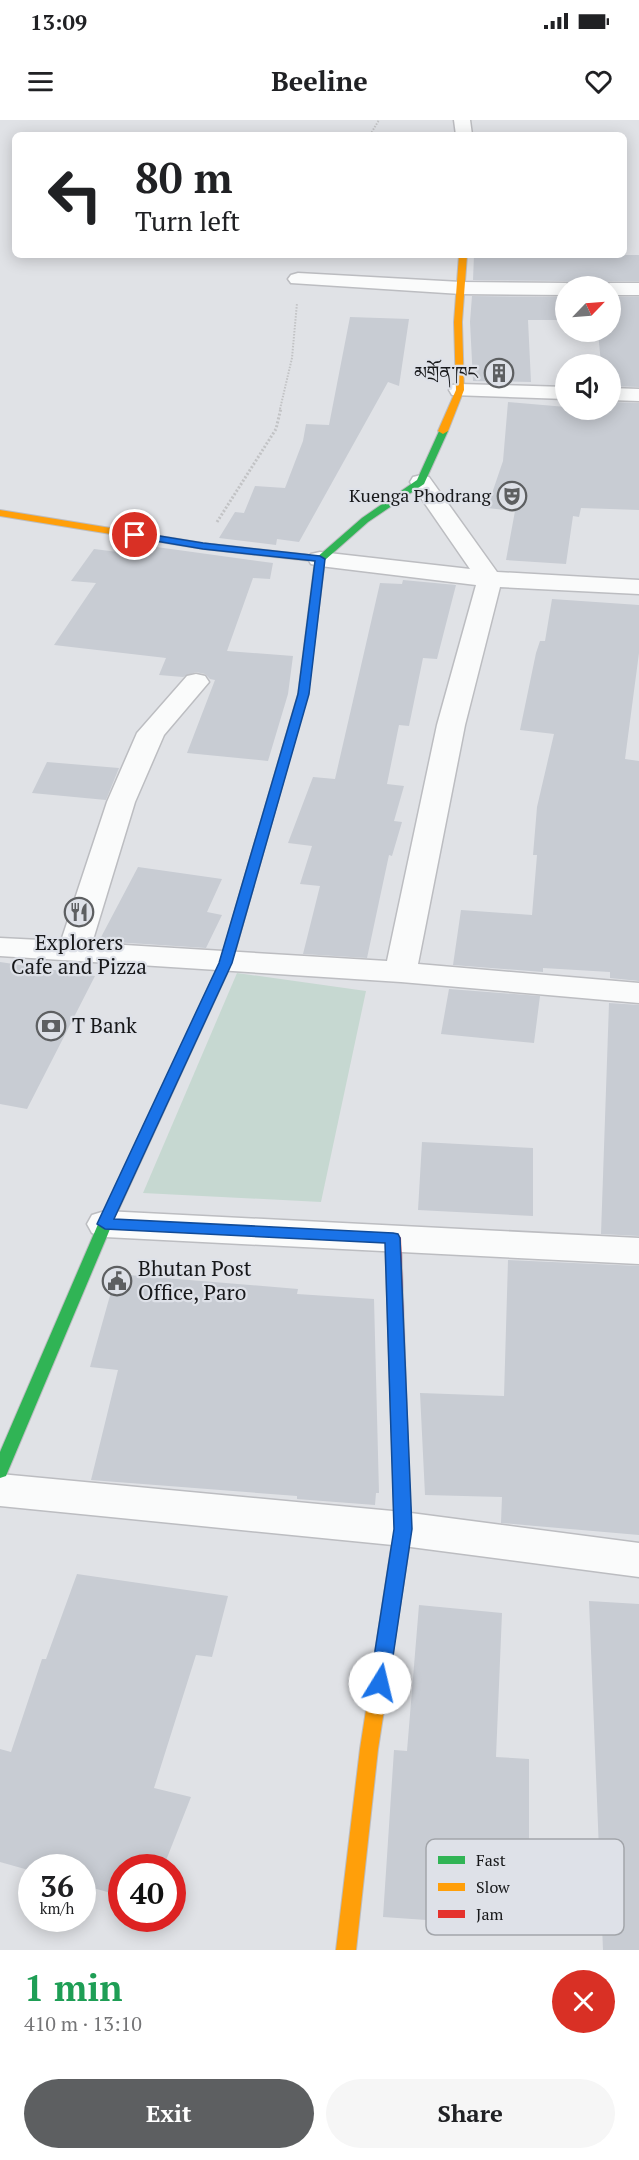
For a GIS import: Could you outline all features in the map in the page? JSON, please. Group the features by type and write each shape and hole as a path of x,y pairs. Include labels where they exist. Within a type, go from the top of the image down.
{"street":[{"path":"0,1471 105,1224 226,963 303,694 320,559 365,520 421,482 460,390 458,321 463,258"},
{"path":"298,279 461,288 555,289"},
{"path":"621,289 639,289"},
{"path":"460,390 555,393"},
{"path":"621,394 639,395"},
{"path":"421,482 489,579"},
{"path":"0,513 203,546 489,579 639,587"},
{"path":"401,972 446,747 469,646 489,579"},
{"path":"74,952 121,802 152,733 196,682"},
{"path":"0,946 226,963 401,972 639,993"},
{"path":"105,1224 639,1251"},
{"path":"346,1950 369,1749 403,1529 393,1238"},
{"path":"0,1490 403,1529 639,1560"}],"path":[{"path":"203,546 276,429 292,358 298,279"}],"shaded area":[{"path":"237,973 366,991 321,1202 143,1193"}],"building":[{"path":"627,255 639,255 639,281 621,281 621,276 555,276 555,281 473,280 474,258 627,258"},
{"path":"472,296 555,297 555,320 528,320 531,382 473,381 470,322"},
{"path":"621,297 639,297 639,387 621,386 621,354 600,354 599,342 621,342"},
{"path":"350,317 409,319 399,386 388,382 299,542 277,539 276,545 219,538 235,512 244,513 255,486 285,488 303,441 306,424 329,425"},
{"path":"508,402 555,406 555,420 621,420 621,402 639,403 639,510 581,508 579,517 573,516 566,564 506,560 515,511 487,508 503,461"},
{"path":"149,546 273,563 270,579 253,578 227,651 293,656 288,694 268,761 187,753 215,680 205,674 196,672 183,677 159,675 166,658 54,645 96,583 71,581 94,549 142,555"},
{"path":"403,580 456,585 437,659 423,658 409,726 399,725 387,784 404,786 394,821 402,822 392,856 389,855 367,958 303,954 320,886 300,884 312,846 288,843 313,777 335,779 380,583 402,584"},
{"path":"552,599 639,605 639,653 625,759 639,761 639,981 610,978 610,972 543,968 543,972 453,965 461,910 532,915 537,855 533,855 537,807 554,734 520,730 536,653 540,641 545,641"},
{"path":"47,762 119,768 106,800 32,793"},
{"path":"138,867 222,879 207,912 222,915 206,948 99,941"},
{"path":"0,962 95,976 27,1109 0,1104"},
{"path":"449,989 540,996 534,1043 441,1034"},
{"path":"609,1003 639,1005 639,1236 601,1234"},
{"path":"422,1142 533,1148 533,1216 418,1210"},
{"path":"508,1260 639,1266 639,1535 501,1523 502,1497 425,1495 420,1393 504,1396"},
{"path":"116,1274 298,1289 297,1294 374,1299 379,1493 376,1493 375,1505 297,1499 297,1496 91,1480 118,1370 90,1367"},
{"path":"77,1574 228,1596 212,1657 196,1655 154,1788 191,1797 169,1854 108,1854 108,1892 96,1889 96,1854 18,1854 18,1867 0,1862 0,1749 11,1752 42,1659 46,1659"},
{"path":"589,1601 639,1604 639,1950 603,1950 602,1935 624,1935 624,1839 599,1839"},
{"path":"419,1605 502,1613 496,1757 529,1759 529,1839 426,1839 426,1920 383,1917 394,1750 407,1751"}],"traffic: fast":[{"path":"247,889 303,694 320,559 365,520 421,482 443,431"},
{"path":"0,1471 106,1222"}],"traffic: slow":[{"path":"443,431 460,390 458,322 463,258"},
{"path":"0,513 203,546 320,559"},
{"path":"106,1222 226,963 247,889"},
{"path":"346,1950 369,1749 403,1529 402,1506"}],"traffic: jam":[{"path":"393,1238 402,1506"}],"place":[{"name":"མགྲོན་ཁང","path":"499,373"},
{"name":"Kuenga Phodrang","path":"512,496"},
{"name":"Explorers Cafe and Pizza","path":"79,912"},
{"name":"T Bank","path":"51,1026"},
{"name":"Bhutan Post Office, Paro","path":"117,1281"}],"route":[{"path":"135,535 203,546 320,559 303,694 226,963 105,1224 393,1238 403,1529 380,1683"}]}
